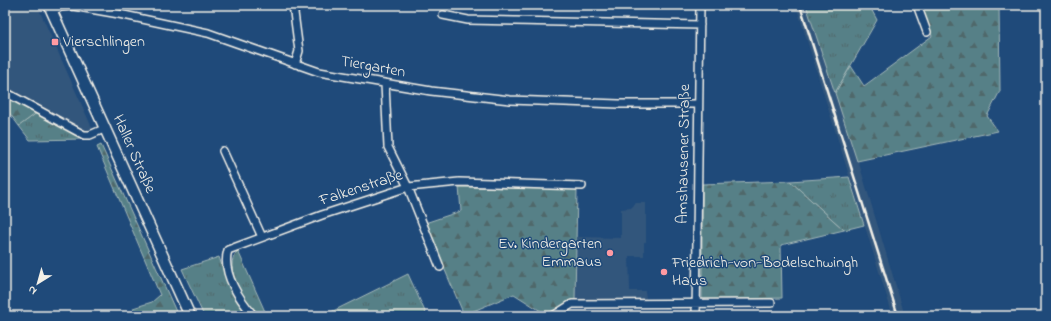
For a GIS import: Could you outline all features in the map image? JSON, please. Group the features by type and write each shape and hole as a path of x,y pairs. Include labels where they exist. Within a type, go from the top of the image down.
{"main road":[{"name":"Haller Straße","path":"51,8 190,316"}],"street":[{"path":"293,5 299,51 295,64"},
{"name":"Amshausener Straße","path":"696,316 700,5"},
{"path":"917,5 927,32"},
{"name":"Tiergarten","path":"51,8 73,6 208,33 319,72 431,91 510,100 619,104 698,104"},
{"path":"443,15 468,20 700,25"},
{"path":"385,84 388,147 408,187 440,267"},
{"path":"5,92 84,135 90,135 106,128"},
{"path":"222,151 262,238"},
{"name":"Falkenstraße","path":"254,316 243,303 228,273 226,257 228,250 322,215 408,187 459,182 582,186"},
{"path":"553,316 572,304 771,303"}],"shaded area":[{"path":"5,5 37,5 93,130 83,132 5,90"},
{"path":"796,5 806,5 860,167 905,316 893,316"},
{"name":"Ev. Kindergarten Emmaus","path":"636,203 646,203 646,242 644,242 644,256 629,256 630,291 645,291 646,299 575,302 577,237 621,238 621,209 631,208"}],"green space":[{"path":"806,5 869,5 877,20 835,93"},
{"path":"927,5 999,5 1000,91 987,116 998,131 857,161 835,93 851,66 864,86 932,36 921,7"},
{"path":"5,95 38,112 19,126 5,107"},
{"path":"38,112 84,139 30,140 19,126"},
{"path":"101,145 178,316 139,316 133,308 152,302 160,295 97,147"},
{"path":"849,177 864,225 844,230 790,181"},
{"path":"790,181 844,230 781,245 782,298 702,300 702,184"},
{"path":"459,187 577,189 575,301 570,301 547,315 514,294 464,315 425,223 461,211"},
{"path":"238,251 267,316 260,316 237,285 232,266 233,258"},
{"path":"219,257 234,295 248,316 204,316 182,269"},
{"path":"408,274 427,316 323,316"}],"railway":[{"path":"800,5 898,316"}],"place":[{"name":"Vierschlingen","path":"55,42"},
{"name":"Ev. Kindergarten Emmaus","path":"610,253"},
{"name":"Friedrich-von-Bodelschwingh Haus","path":"664,272"}]}
